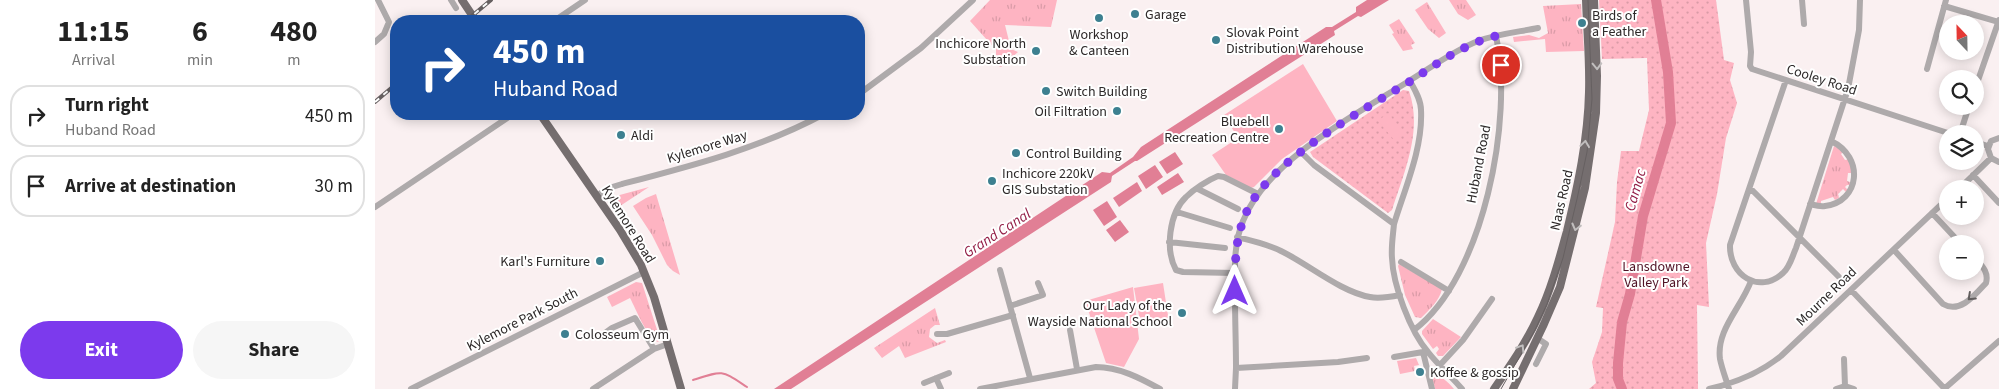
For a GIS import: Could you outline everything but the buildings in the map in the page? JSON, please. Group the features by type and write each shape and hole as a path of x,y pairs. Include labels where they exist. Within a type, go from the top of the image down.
{"main road":[{"path":"462,0 472,15"},
{"name":"Naas Road","path":"1494,389 1525,342 1544,306 1559,263 1571,215 1585,146 1588,113 1589,59 1586,0"},
{"name":"Naas Road","path":"1513,389 1560,287 1571,248 1589,167 1594,135 1597,92 1594,0"},
{"name":"Kylemore Road","path":"544,120 597,196 645,272 680,386"}],"street":[{"path":"375,42 384,34 389,22 378,0"},
{"path":"563,15 585,0"},
{"path":"865,90 921,48 973,0"},
{"name":"Cooley Road","path":"1746,0 1751,52 1750,66 1752,69 1939,130"},
{"path":"1802,0 1804,24"},
{"path":"1786,80 1730,245 1732,264 1740,274 1751,281 1772,280 1788,268 1845,99 1859,30 1860,0"},
{"path":"1927,69 1945,3 1999,21 1982,70"},
{"path":"1235,389 1235,273 1237,237 1243,219 1258,194 1282,168 1301,152 1357,114 1459,50 1478,41 1537,28"},
{"name":"Huband Road","path":"1414,330 1435,312 1449,290 1478,228 1498,142 1502,78 1496,36"},
{"path":"1410,81 1421,108 1420,129 1415,155 1394,224 1392,260 1400,295 1425,352 1432,389"},
{"path":"375,208 504,120"},
{"name":"Kylemore Way","path":"597,196 606,189 617,185 746,148 811,120"},
{"path":"1999,138 1993,140 1988,146 1991,158 1999,162"},
{"path":"1810,204 1825,206 1833,204 1845,196 1852,185 1855,173 1852,158 1843,147 1831,141"},
{"path":"1984,145 1988,146"},
{"path":"1301,152 1313,165 1394,224"},
{"path":"1968,180 1991,158"},
{"path":"1973,175 1999,203"},
{"path":"1235,273 1179,272 1174,267 1169,242 1177,212 1186,196 1221,176 1258,194"},
{"path":"1198,188 1238,208"},
{"path":"1749,190 1839,277"},
{"name":"Mourne Road","path":"1709,389 1728,386 1769,366 1800,339 1939,206"},
{"path":"1177,212 1230,228"},
{"path":"1932,213 1953,235"},
{"path":"1237,237 1269,245 1356,294 1370,298 1400,295"},
{"path":"1169,242 1225,248"},
{"path":"1893,250 1943,304 1953,308 1961,306 1986,283 1986,273 1984,270"},
{"path":"1401,262 1449,290"},
{"path":"999,270 1030,378"},
{"name":"Kylemore Park South","path":"411,389 645,272"},
{"path":"1728,386 1720,358 1721,339 1727,323 1742,301 1751,281"},
{"path":"1010,306 1043,295 1038,283"},
{"path":"1851,290 1944,389 1999,341"},
{"path":"1440,365 1463,340 1492,299"},
{"path":"937,334 947,334 1013,315"},
{"path":"601,336 612,328 635,318 654,349"},
{"path":"1070,330 1077,369"},
{"path":"1536,364 1546,344 1537,338"},
{"path":"593,389 654,349 668,344"},
{"path":"1425,352 1462,389"},
{"path":"1394,357 1425,352"},
{"path":"1236,368 1338,362 1367,358"},
{"path":"1844,359 1845,386"},
{"path":"980,389 1077,369 1096,367 1110,368 1126,373 1160,389"},
{"path":"924,383 949,374"},
{"path":"936,378 941,389"},
{"path":"1836,389 1845,386 1854,389"}],"green space":[{"path":"990,0 1057,0 1051,27 1005,25 1011,49 1018,52 1001,67 996,65 996,50 970,21"},
{"path":"1449,0 1466,0 1476,15 1468,20 1458,14"},
{"name":"Lansdowne Valley Park","path":"1599,0 1716,0 1724,60 1734,63 1730,80 1737,103 1726,138 1717,194 1706,243 1709,307 1697,305 1698,389 1589,389 1596,383 1592,362 1602,332 1603,308 1596,307 1615,222 1621,151 1639,151 1649,110 1647,58 1602,59"},
{"path":"1427,2 1446,33 1439,38 1428,29 1415,10"},
{"path":"1581,4 1584,51 1546,52 1545,39 1514,42 1513,37 1529,35 1539,38 1548,33 1543,6"},
{"path":"1399,19 1415,43 1411,45 1413,49 1403,51 1392,34 1394,33 1389,25"},
{"name":"Bluebell Recreation Centre","path":"1303,64 1337,121 1282,159 1254,187 1251,188 1226,175 1212,155 1238,138 1224,115"},
{"path":"1403,90 1409,91 1413,106 1413,136 1402,181 1392,210 1388,213 1313,157 1310,152"},
{"path":"1388,113 1404,133 1395,141 1378,121"},
{"path":"1834,146 1844,151 1841,154 1845,160 1849,159 1852,173 1848,173 1847,181 1850,182 1850,185 1845,187 1848,190 1846,192 1843,189 1838,194 1839,198 1835,200 1833,197 1821,201 1821,205 1816,204"},
{"path":"649,187 617,208 613,202 616,196"},
{"path":"656,194 680,275 667,265 652,235 633,206"},
{"path":"1399,264 1442,289 1437,301 1421,318 1415,317 1405,295"},
{"path":"636,282 642,283 660,339 658,342 646,329 630,298 612,307 607,297"},
{"path":"1163,283 1169,322 1141,327 1134,288"},
{"path":"1133,287 1139,339 1124,367 1106,363 1085,301"},
{"path":"935,308 940,325 935,325 930,329 929,337 937,343 945,340 946,342 905,358 899,346 882,358 874,348"},
{"path":"1433,319 1461,337 1443,356 1438,356 1436,353 1439,349 1437,346 1433,349 1422,334 1422,331"},
{"path":"1416,358 1419,365 1414,366 1415,371 1400,374 1397,361"},
{"path":"1432,369 1454,389 1435,389 1430,370"}],"shaded area":[{"path":"1367,0 1389,0 1334,31 1335,35 1135,161 1112,176 1111,182 791,389 774,389 1102,172 1110,173 1133,157 1141,147 1326,27 1332,27 1356,12 1356,7"},
{"path":"1175,152 1183,164 1167,174 1159,162"},
{"path":"1155,165 1163,177 1146,189 1138,176"},
{"path":"1178,173 1184,182 1162,195 1157,187"},
{"path":"1137,182 1142,191 1119,207 1113,198"},
{"path":"1107,201 1117,217 1104,226 1093,210"},
{"path":"1120,220 1129,232 1115,242 1106,230"}],"waterway":[{"name":"Camac","path":"1622,389 1618,379 1622,322 1630,294 1643,216 1671,123 1668,72 1656,0"},
{"path":"693,380 711,374 722,373 747,387"}],"tram line":[{"path":"1501,389 1535,330 1547,304 1563,258 1577,199 1587,152 1592,99 1588,0"}],"railway":[{"path":"473,15 491,0"},
{"path":"375,102 390,89"}],"place":[{"name":"Garage","path":"1135,14"},
{"name":"Workshop & Canteen","path":"1099,18"},
{"name":"Birds of a Feather","path":"1582,23"},
{"name":"Slovak Point Distribution Warehouse","path":"1216,40"},
{"name":"Inchicore North Substation","path":"1036,51"},
{"name":"Switch Building","path":"1046,91"},
{"name":"Oil Filtration","path":"1117,111"},
{"name":"Bluebell Recreation Centre","path":"1279,129"},
{"name":"Aldi","path":"621,135"},
{"name":"Control Building","path":"1016,153"},
{"name":"Inchicore 220kV GIS Substation","path":"992,181"},
{"name":"Karl's Furniture","path":"600,261"},
{"name":"Our Lady of the Wayside National School","path":"1182,313"},
{"name":"Colosseum Gym","path":"565,334"},
{"name":"Koffee & gossip","path":"1420,372"}],"route":[{"path":"1235,291 1237,237 1243,219 1262,188 1292,159 1381,98 1439,62 1478,41 1496,36 1501,65"}],"water label":[{"name":"Grand Canal","path":"997,233"}]}
